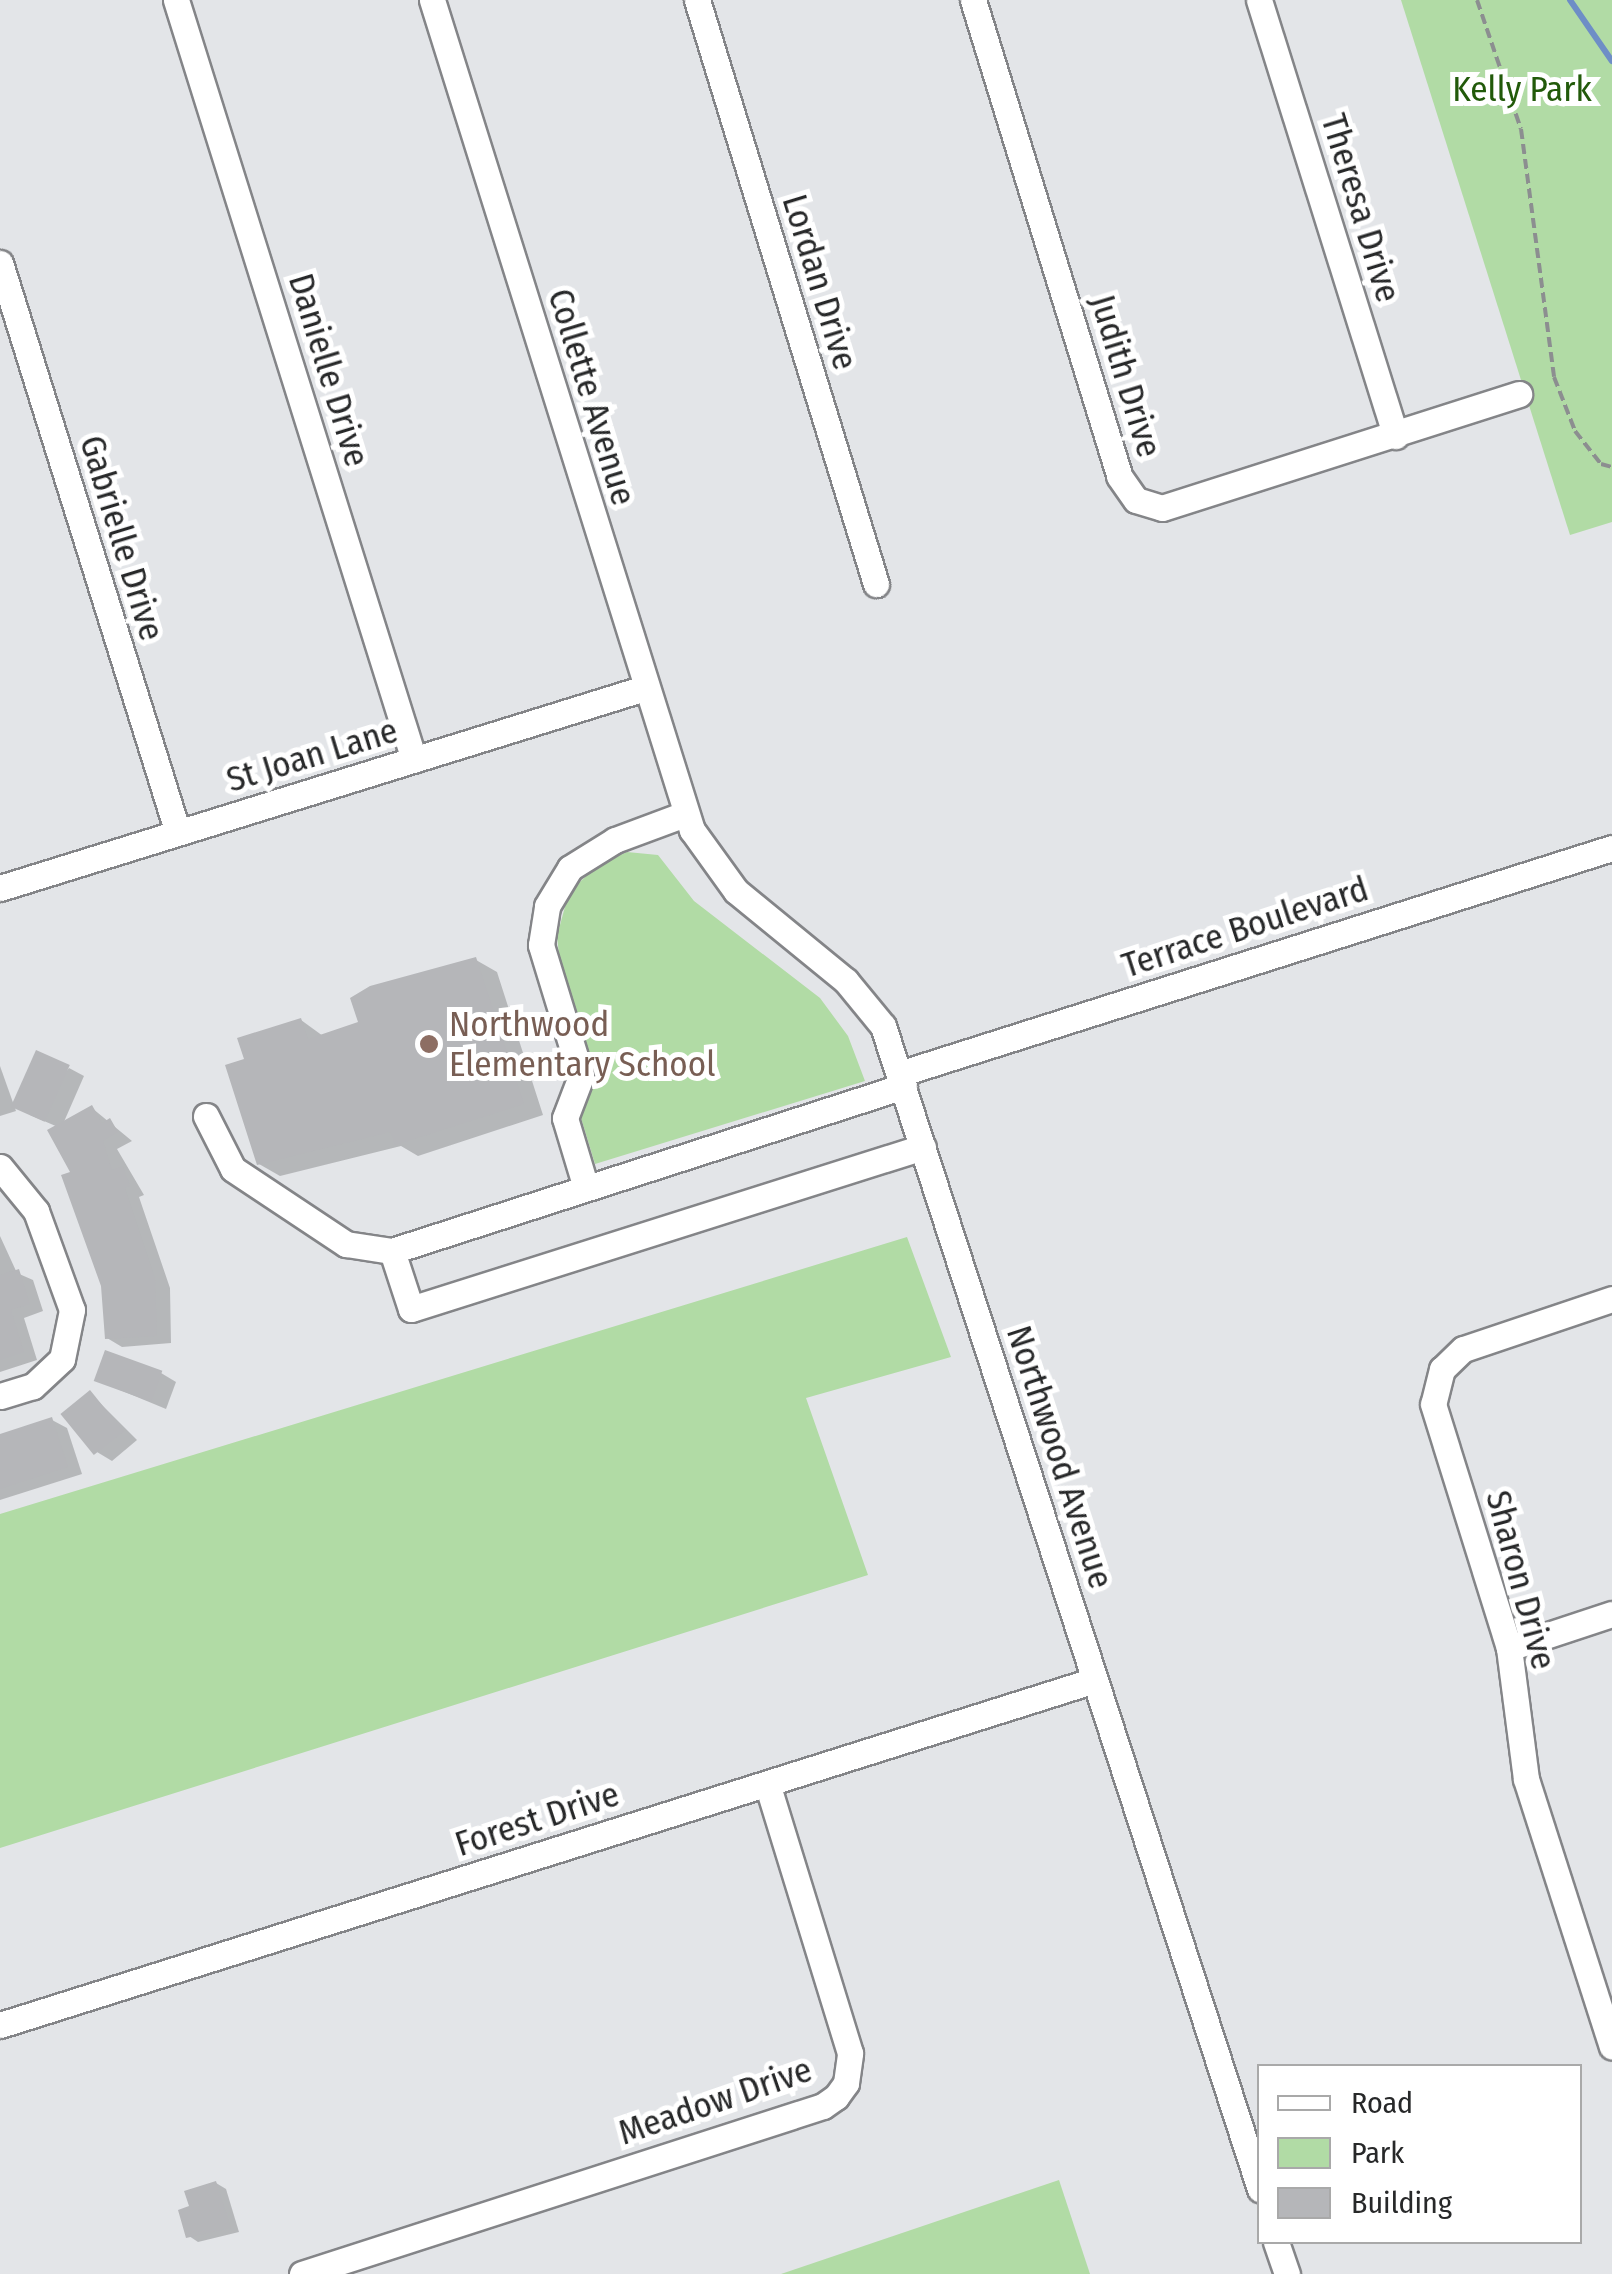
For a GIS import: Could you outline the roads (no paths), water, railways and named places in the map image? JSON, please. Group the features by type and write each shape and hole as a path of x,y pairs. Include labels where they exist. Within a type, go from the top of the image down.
{"street":[{"name":"Danielle Drive","path":"176,0 414,760"},
{"name":"Collette Avenue","path":"432,0 685,814"},
{"name":"Lordan Drive","path":"697,0 876,584"},
{"name":"Judith Drive","path":"972,0 1125,490 1162,508 1518,394"},
{"name":"Theresa Drive","path":"1259,0 1396,436"},
{"name":"Gabrielle Drive","path":"0,263 178,833"},
{"name":"St Joan Lane","path":"0,888 646,688"},
{"name":"Northwood Avenue","path":"685,814 736,891 863,998 884,1026 1257,2180"},
{"path":"586,1188 565,1118 581,1076 541,946 546,906 570,868 616,840 685,814"},
{"name":"Terrace Boulevard","path":"392,1251 1612,848"},
{"path":"206,1116 233,1169 346,1244 392,1251 412,1309 923,1147"},
{"path":"0,1167 36,1211 72,1310 62,1359 33,1386 0,1396"},
{"name":"Sharon Drive","path":"1612,1299 1463,1349 1435,1385 1441,1437 1509,1648 1526,1779 1612,2047"},
{"path":"1509,1648 1612,1614"},
{"name":"Forest Drive","path":"0,2026 1095,1680"},
{"name":"Meadow Drive","path":"302,2274 823,2106 836,2097 846,2084 850,2052 767,1783"},
{"path":"1277,2244 1287,2274"}],"waterway":[{"path":"1570,0 1612,61"}],"place":[{"name":"Northwood Elementary School","path":"429,1044"}],"park label":[{"name":"Kelly Park","path":"1522,89"}]}
